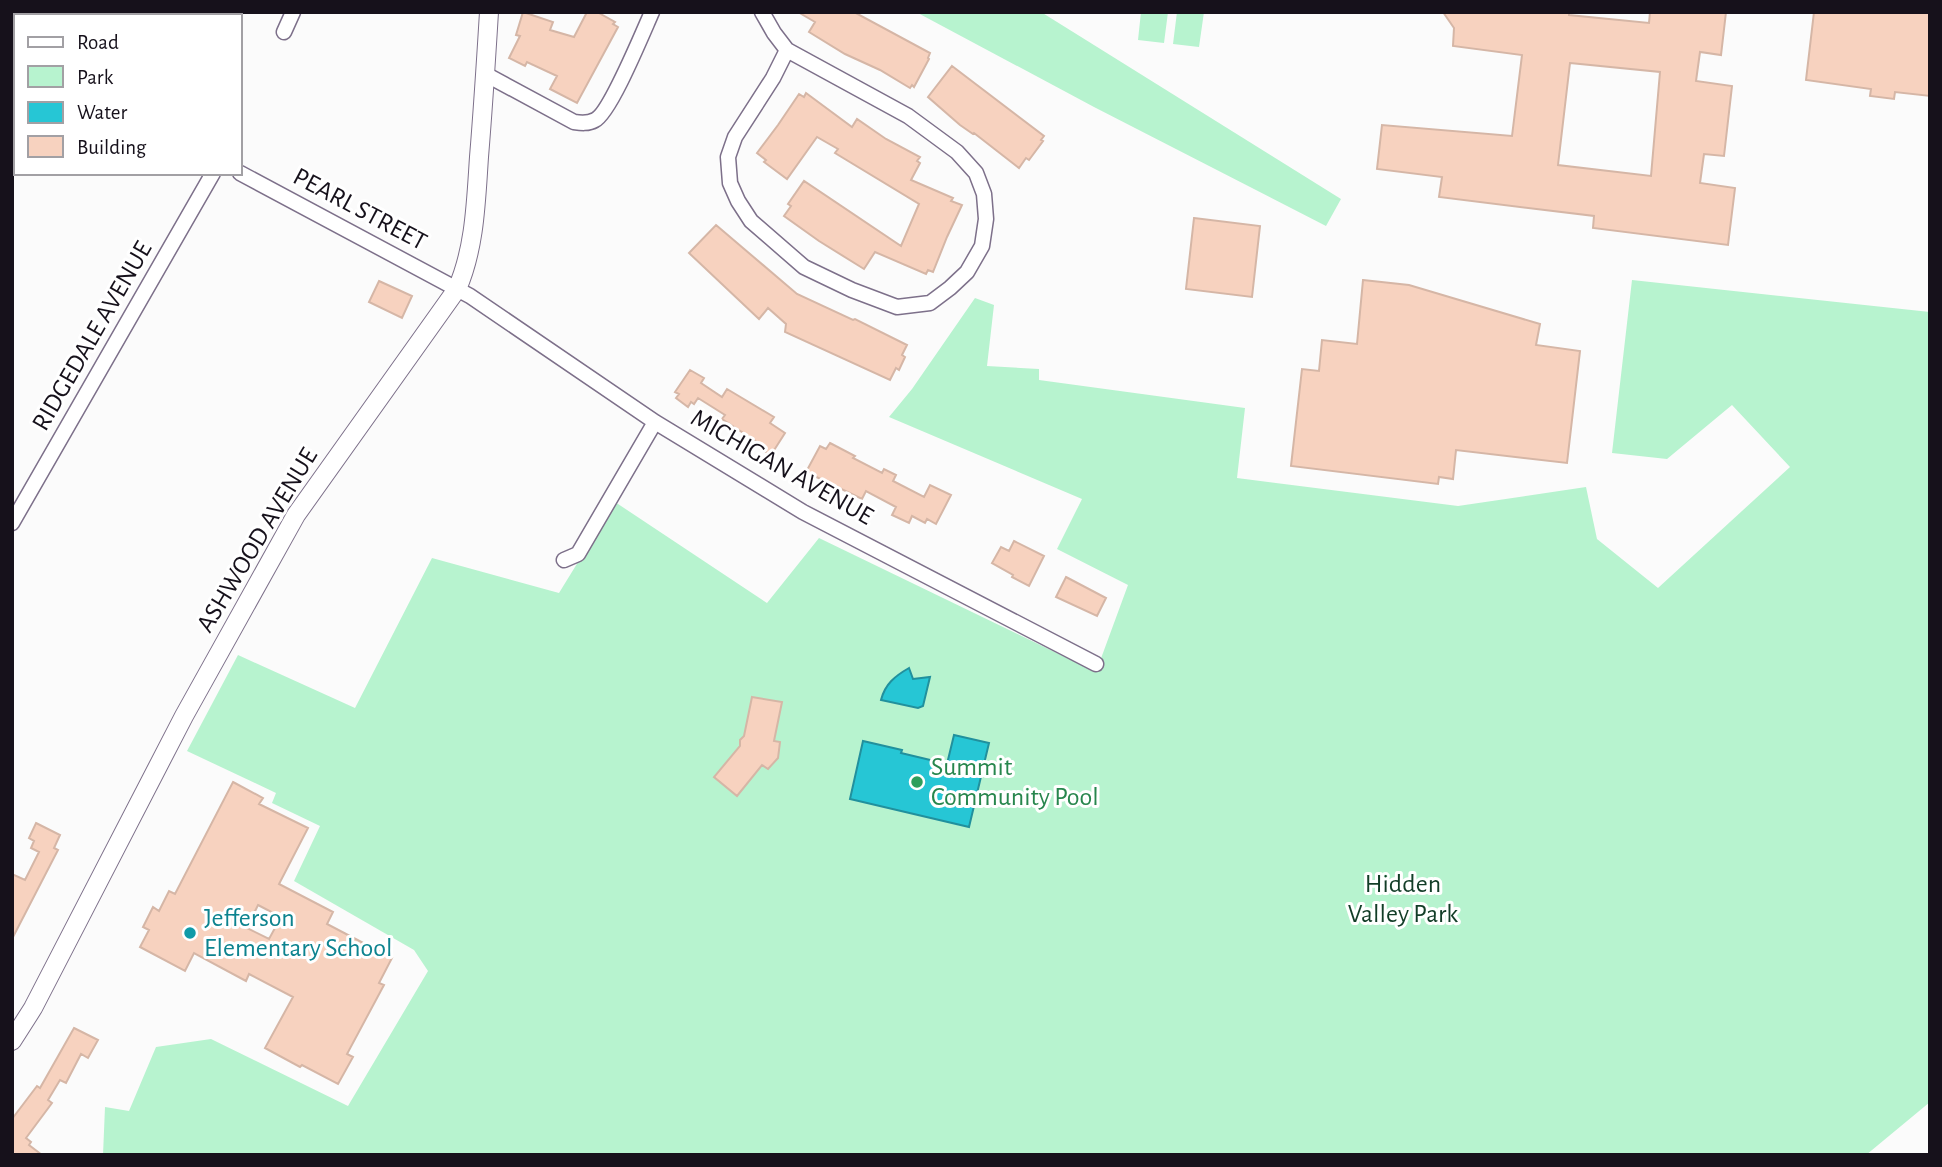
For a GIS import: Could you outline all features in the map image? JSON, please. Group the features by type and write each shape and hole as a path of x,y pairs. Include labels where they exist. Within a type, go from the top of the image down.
{"street":[{"path":"284,32 293,12"},
{"name":"ASHWOOD AVENUE","path":"12,1041 33,1008 184,716 296,515 457,289 471,244 489,12"},
{"path":"485,74 574,122 598,120 608,106 652,12"},
{"path":"762,12 787,50 908,116 957,152 976,173 984,194 986,219 982,246 967,272 930,303 897,307 852,290 804,267 751,221 738,201 730,183 728,158 735,137 773,78 787,50"},
{"name":"PEARL STREET","path":"242,174 457,289"},
{"name":"RIDGEDALE AVENUE","path":"12,523 212,175"},
{"name":"MICHIGAN AVENUE","path":"457,289 654,422 803,512 1096,664"},
{"path":"564,560 578,554 654,422"}],"green space":[{"path":"916,12 1041,12 1341,199 1326,226"},
{"path":"1141,12 1168,12 1164,43 1138,40"},
{"path":"1177,12 1204,12 1199,47 1173,44"},
{"name":"Hidden Valley Park","path":"1632,280 1930,312 1930,1102 1866,1155 103,1155 105,1107 129,1111 156,1047 211,1039 348,1106 428,971 414,950 294,881 320,826 272,803 276,793 187,751 238,655 355,708 432,558 559,593 615,502 767,603 819,538 1096,672 1128,585 1057,549 1082,499 889,417 912,389 975,298 994,305 987,366 1039,369 1039,380 1245,408 1237,478 1458,506 1586,487 1597,539 1658,588 1790,467 1732,405 1667,459 1612,453"}],"water":[{"path":"909,668 913,679 930,677 923,706 918,708 881,700 891,681"},
{"name":"Summit Community Pool","path":"954,735 989,743 969,827 850,799 863,741 947,764"}],"building":[{"path":"523,12 553,22 550,30 574,37 587,12 597,12 615,22 613,24 618,27 577,103 550,89 557,76 527,62 525,66 509,58 520,36 516,35"},
{"path":"798,12 854,12 930,53 929,59 914,87 912,85 910,88 809,32 815,22"},
{"path":"1443,12 1569,12 1569,15 1649,23 1650,12 1726,12 1721,55 1700,52 1696,81 1732,86 1724,156 1704,154 1700,183 1735,188 1728,245 1593,228 1594,216 1439,197 1442,177 1377,169 1382,125 1512,136 1522,55 1453,46 1454,28","holes":["1570,63 1660,72 1651,176 1558,165"]},
{"path":"1814,12 1930,12 1930,96 1895,92 1894,99 1870,96 1871,89 1806,80"},
{"path":"952,66 1044,136 1029,160 1026,158 1019,168 960,125 928,97"},
{"path":"806,93 852,127 857,119 886,139 920,157 917,161 920,163 911,180 953,198 951,201 962,205 933,272 928,270 926,274 875,252 864,269 784,216 791,206 788,204 804,181 901,246 919,204 835,153 838,149 817,137 787,179 764,162 766,160 757,153 799,94 804,97"},
{"path":"1194,218 1260,226 1252,297 1186,289"},
{"path":"716,225 797,294 907,345 899,370 896,368 890,380 785,332 786,324 768,308 759,319 689,253"},
{"path":"1363,280 1409,285 1540,324 1536,345 1580,351 1567,463 1456,450 1453,479 1439,477 1438,484 1291,466 1302,369 1319,371 1322,340 1357,344"},
{"path":"379,281 412,296 402,318 369,302"},
{"path":"690,370 704,378 701,383 722,397 727,389 774,417 770,423 785,433 771,455 759,448 757,442 722,419 725,415 698,398 688,407 676,398 679,394 675,392"},
{"path":"830,443 882,473 884,469 896,475 893,481 924,497 930,485 951,495 936,524 927,519 925,523 912,516 909,523 892,515 896,507 866,491 862,499 806,472 820,446 826,449"},
{"path":"1014,541 1044,556 1029,586 992,563 1001,547 1009,551"},
{"path":"1066,577 1106,598 1097,616 1056,597"},
{"path":"752,697 782,702 774,741 780,742 778,758 768,769 762,765 737,796 714,777 740,746"},
{"name":"Jefferson Elementary School","path":"233,782 263,798 259,804 308,828 279,884 333,912 327,924 392,958 379,983 384,985 347,1054 353,1057 338,1084 265,1048 293,997 249,974 246,981 194,953 185,971 140,947 149,930 143,927 153,907 159,911 169,891 175,894","holes":["258,905 281,917 269,939 247,928"]},
{"path":"36,823 60,835 54,848 58,850 12,939 12,874 25,880 39,852 31,848 34,841 29,838"},
{"path":"74,1028 98,1040 88,1058 81,1054 66,1083 60,1080 48,1100 52,1103 26,1138 31,1142 29,1145 42,1155 12,1155 12,1119 37,1086 40,1088"}],"place":[{"name":"Summit Community Pool","path":"917,782"},
{"name":"Jefferson Elementary School","path":"190,933"}]}
